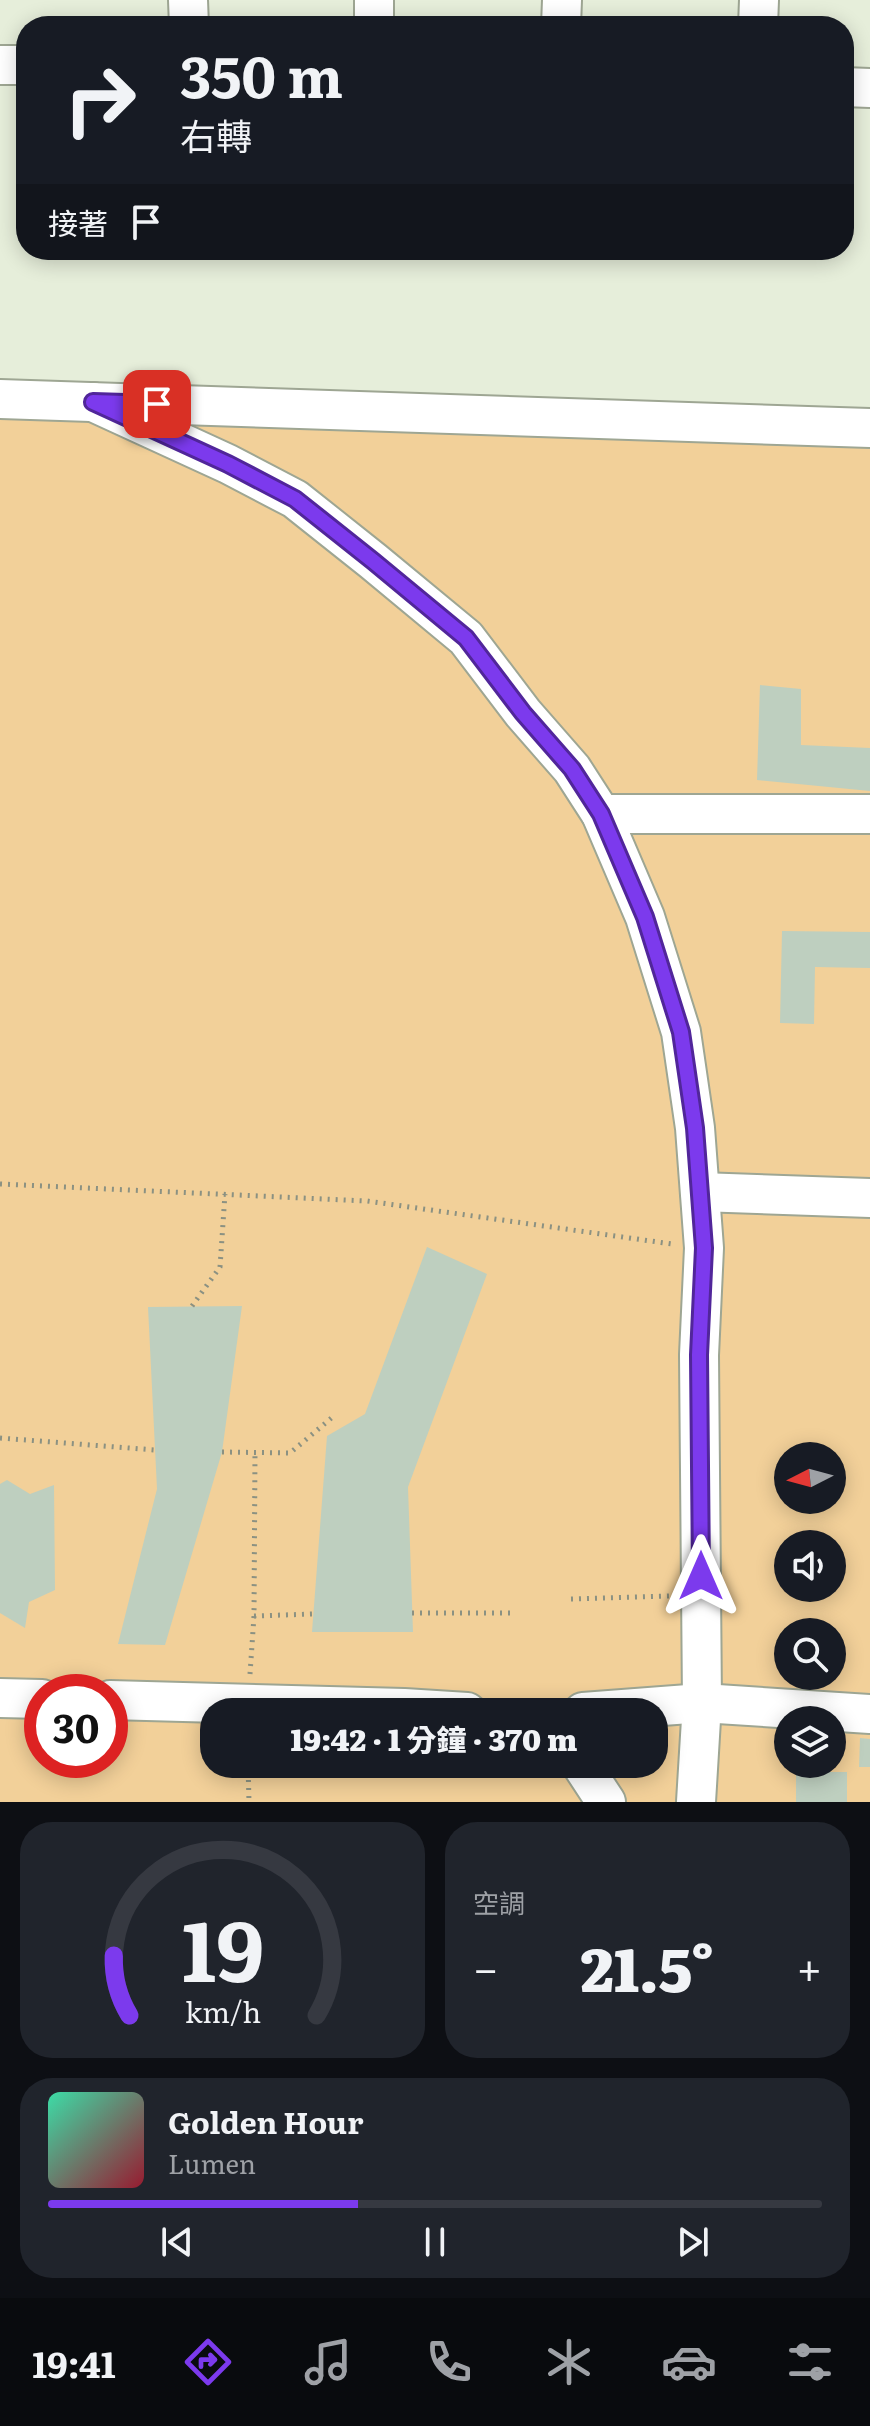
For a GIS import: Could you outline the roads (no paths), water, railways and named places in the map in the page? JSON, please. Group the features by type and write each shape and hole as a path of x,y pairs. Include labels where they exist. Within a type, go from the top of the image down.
{"street":[{"path":"0,399 870,428"},
{"path":"93,402 228,464 295,499 373,561 466,638 523,713 572,769 601,814 645,917 681,1032 695,1128 704,1248 699,1355 702,1703 696,1802"},
{"path":"601,814 870,814"},
{"path":"700,1192 870,1198"},
{"path":"0,1698 24,1699"},
{"path":"128,1701 200,1703"},
{"path":"668,1706 702,1703 870,1714"},
{"path":"590,1778 606,1802"}]}
